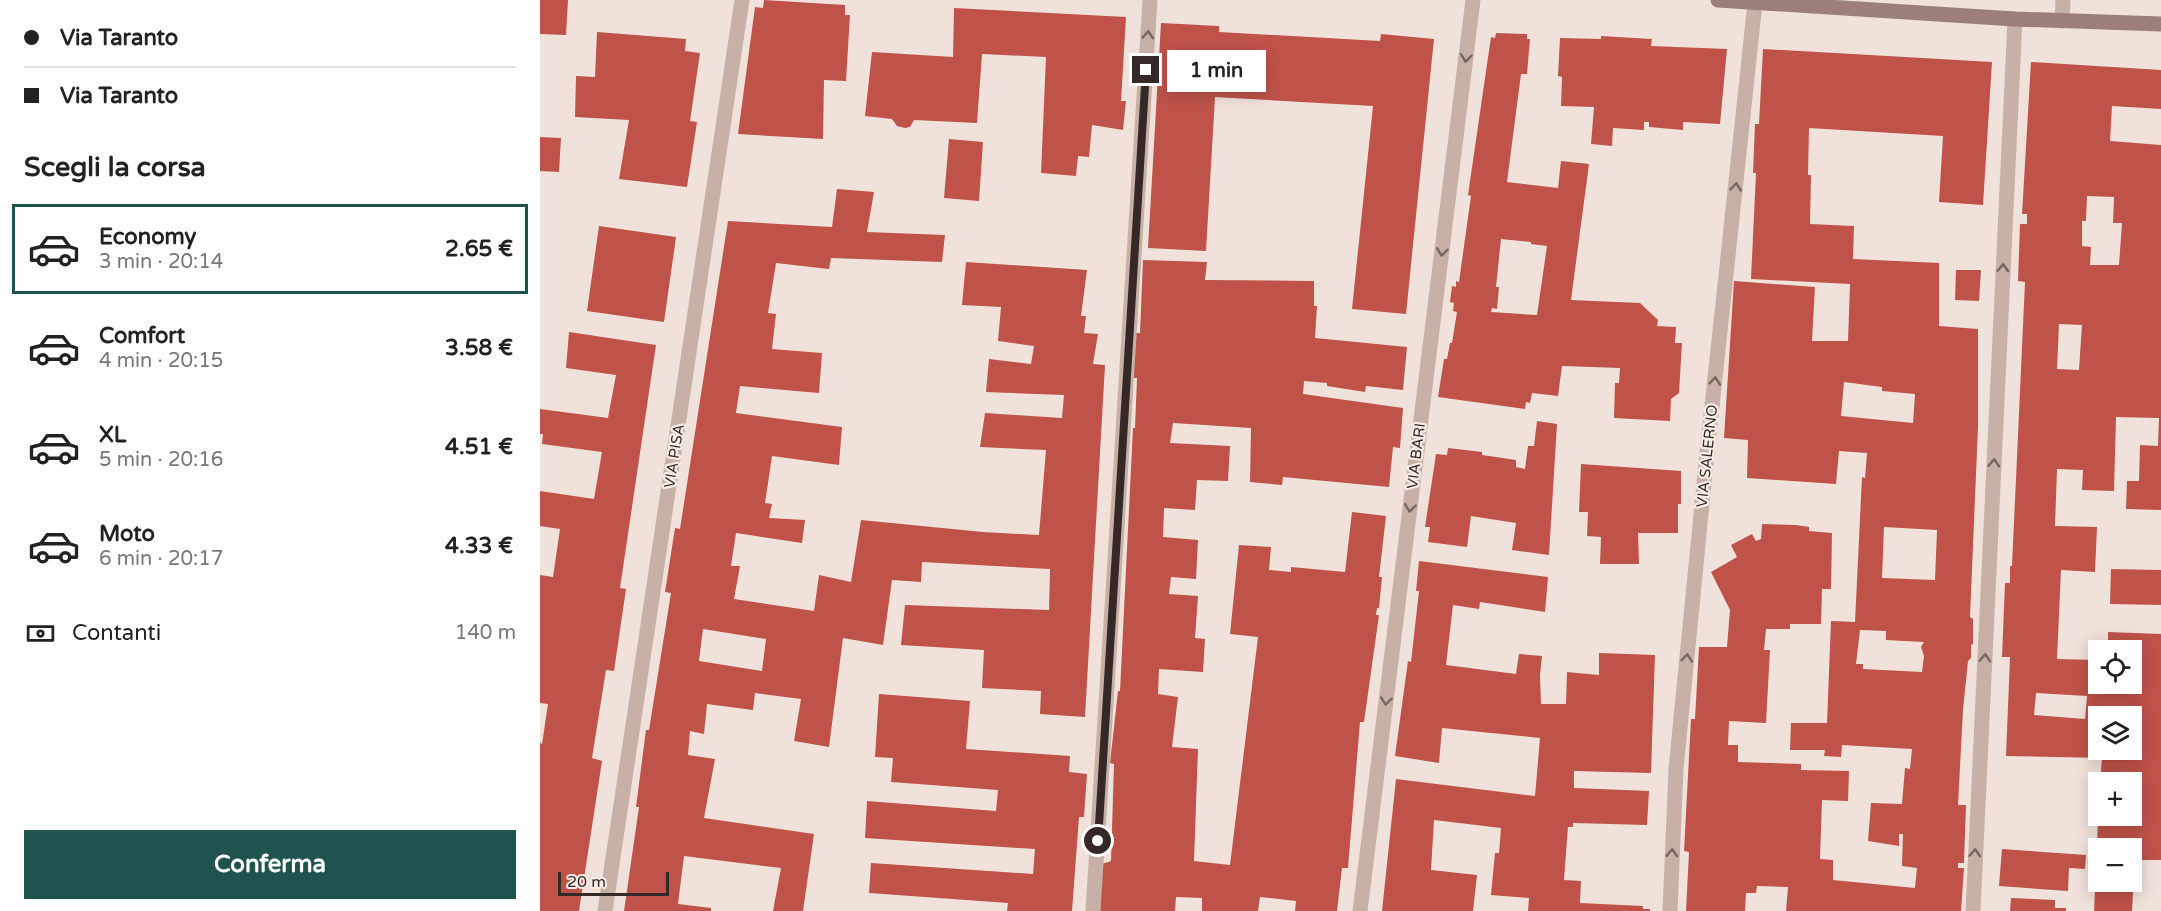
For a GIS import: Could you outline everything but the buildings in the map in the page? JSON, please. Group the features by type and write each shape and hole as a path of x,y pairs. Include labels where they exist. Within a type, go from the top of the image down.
{"street":[{"name":"VIA PISA","path":"605,911 742,0"},
{"path":"1094,911 1150,0"},
{"name":"VIA BARI","path":"1360,911 1473,0"},
{"path":"1720,0 2015,19 2161,24"},
{"path":"2062,21 2063,0"},
{"name":"VIA SALERNO","path":"1670,911 1677,757 1755,3"},
{"path":"1972,911 2015,19"}],"route":[{"path":"1098,841 1146,70"}]}
